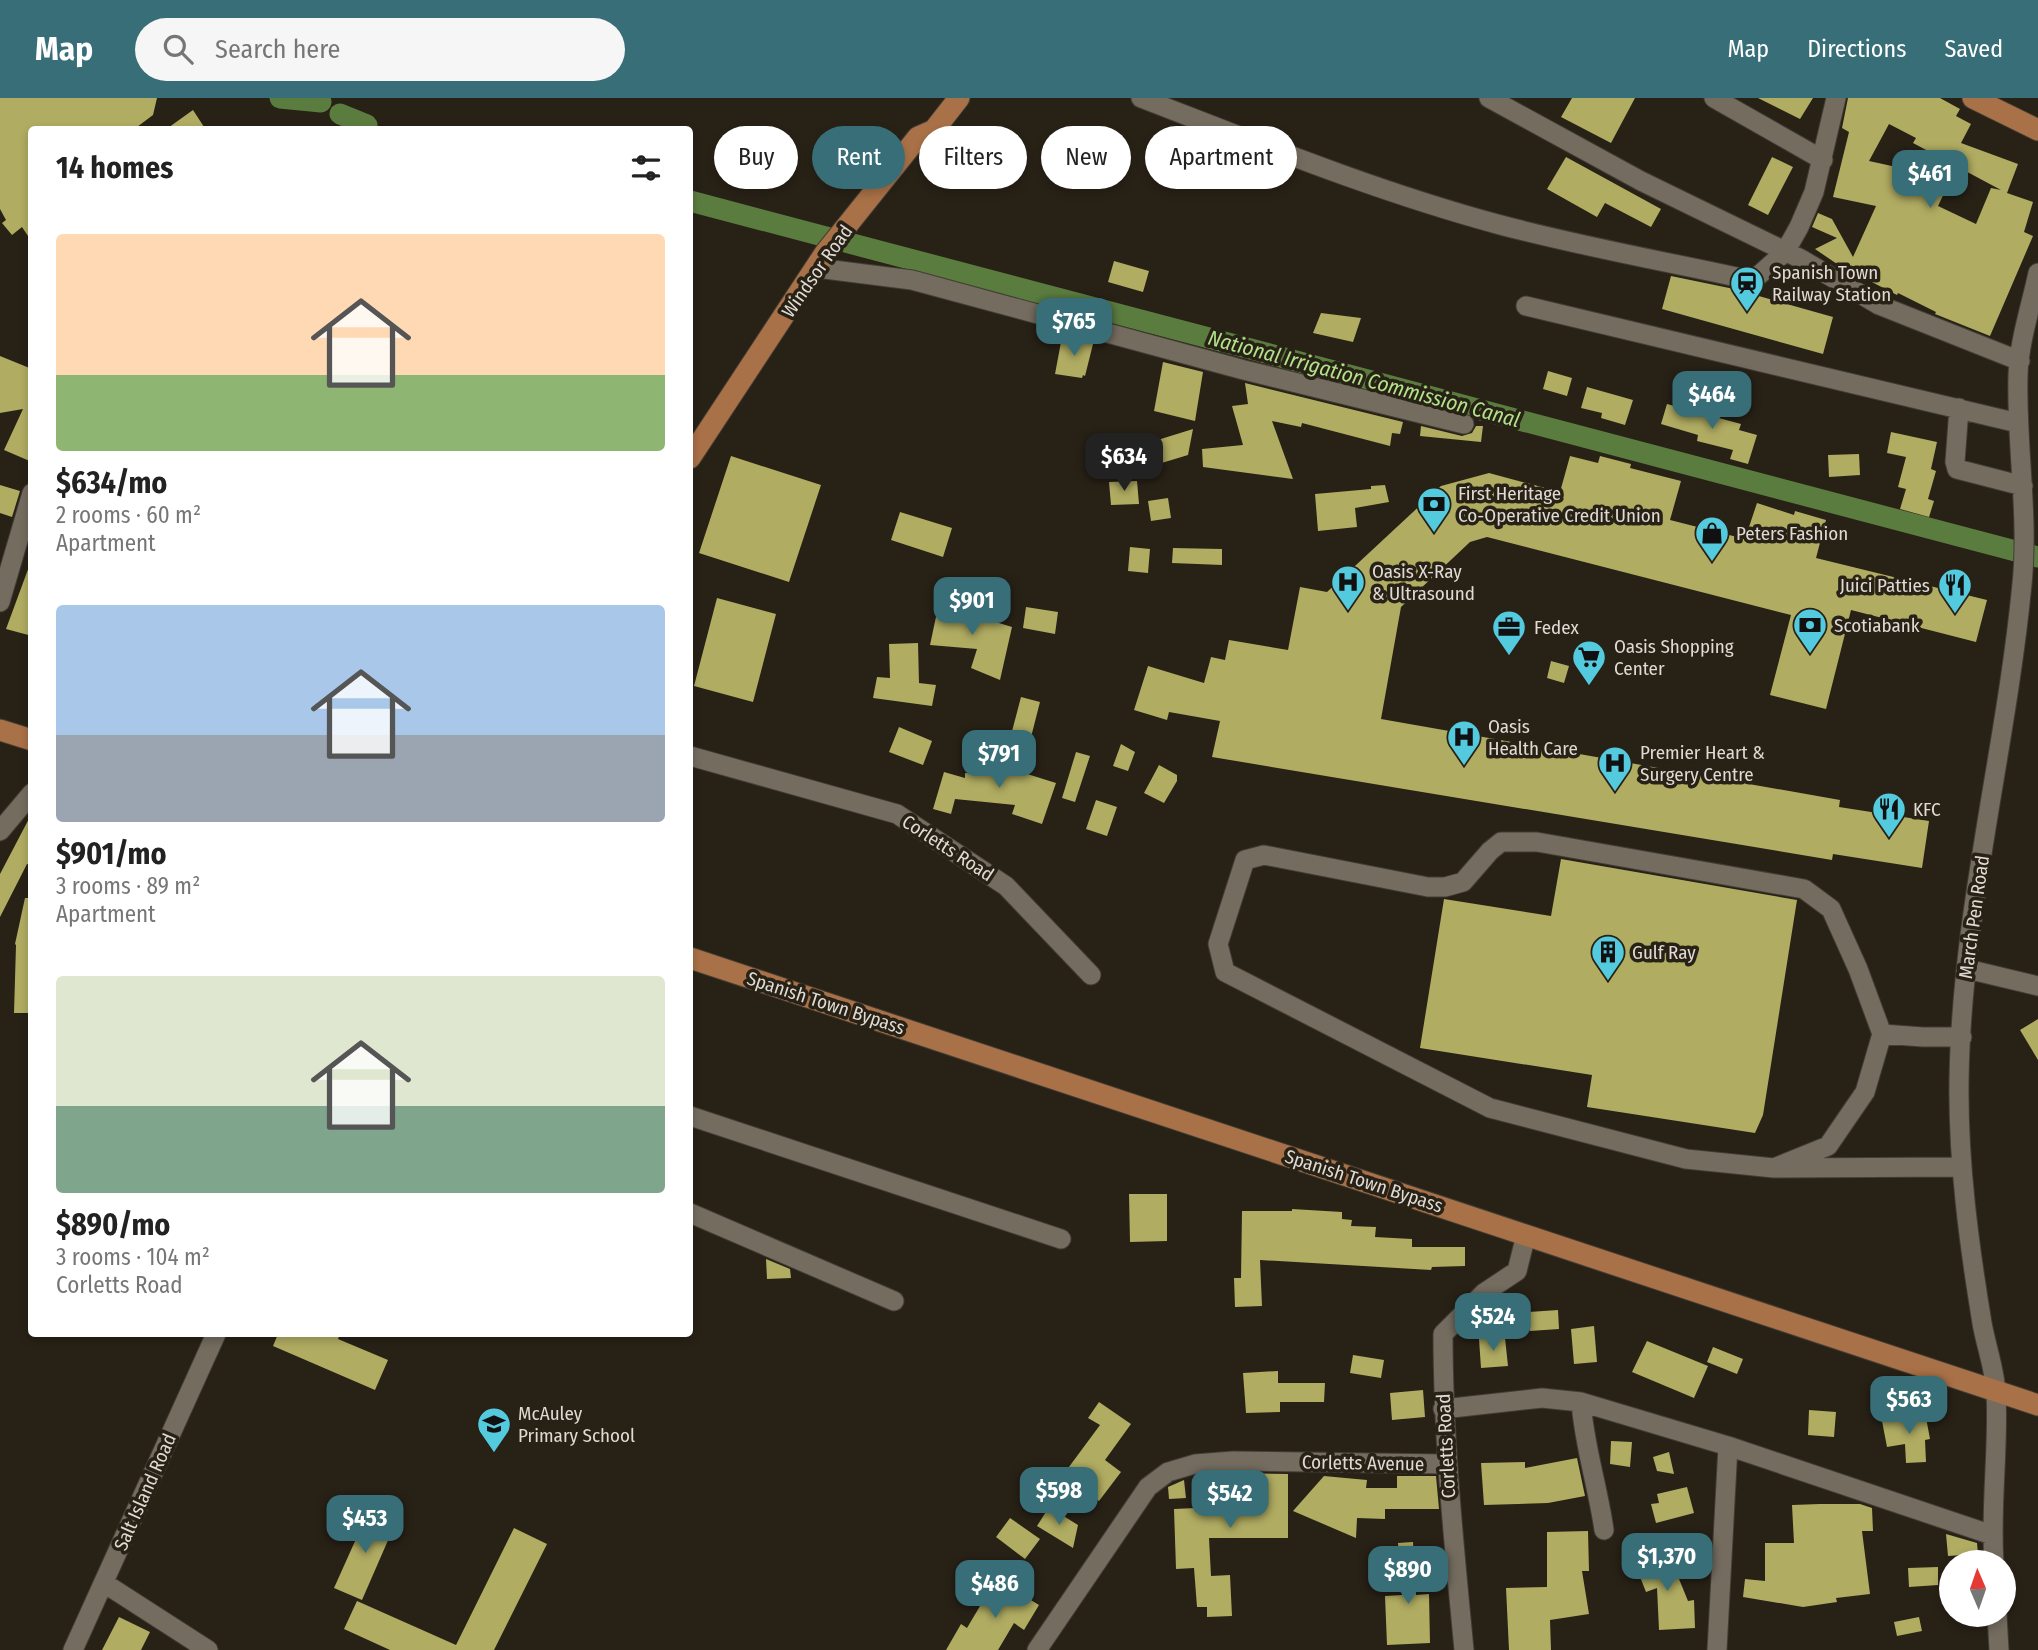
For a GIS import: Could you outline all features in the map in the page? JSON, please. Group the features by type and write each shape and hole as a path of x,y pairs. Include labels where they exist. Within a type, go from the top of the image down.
{"main road":[{"name":"Windsor Road","path":"693,453 821,261 918,137 934,130 959,98"},
{"path":"1973,98 2038,130"},
{"path":"0,730 28,739"},
{"name":"Spanish Town Bypass","path":"693,959 2038,1405"}],"street":[{"path":"1141,98 1357,181 1498,224 1746,279 1758,276 1786,252 1799,227 1814,192 1836,98"},
{"path":"1489,98 1641,180 1786,252 1879,305 2020,362"},
{"path":"1714,98 1823,160"},
{"path":"821,261 912,281 1244,370 1464,424"},
{"name":"March Pen Road","path":"1993,1550 1996,1391 1982,1323 1962,1167 1959,1082 1973,907 2016,647 2026,524 2018,422 2020,362 2032,331 2038,273"},
{"path":"1526,306 2018,422"},
{"path":"1959,408 1955,462 1957,468 2023,486"},
{"path":"0,601 28,506"},
{"name":"Corletts Road","path":"693,757 897,814 1006,886 1091,975"},
{"path":"0,831 28,798"},
{"path":"1774,1168 1828,1146 1866,1092 1882,1034 1831,909 1804,889 1537,842 1501,842 1463,882 1445,887 1428,887 1264,855 1245,860 1218,944 1225,972 1490,1108 1686,1159 1774,1168 1962,1167"},
{"path":"1967,969 2038,986"},
{"path":"1882,1034 1962,1037"},
{"path":"693,1117 1061,1239"},
{"path":"693,1214 894,1301"},
{"name":"Corletts Road","path":"1464,1650 1446,1464 1443,1334 1484,1293 1517,1271 1526,1235"},
{"name":"Salt Island Road","path":"74,1650 215,1337"},
{"path":"1443,1409 1542,1398 1581,1402 1728,1446 1992,1535"},
{"path":"1581,1402 1604,1530"},
{"path":"1717,1650 1728,1446"},
{"name":"Corletts Avenue","path":"1037,1650 1148,1487 1168,1472 1195,1464 1233,1461 1446,1464"},
{"path":"104,1583 208,1650"},
{"path":"1998,1628 1999,1650"}],"building":[{"path":"0,98 157,98 153,115 138,126 28,126 28,236 22,227 12,235 2,223 6,220 0,209"},
{"path":"1572,98 1635,98 1611,143 1561,117"},
{"path":"1758,98 1813,98 1800,119"},
{"path":"1848,98 1940,98 1960,109 1956,116 1971,124 1961,143 2018,164 2007,193 2033,202 2024,232 2033,236 1990,336 1935,314 1936,312 1837,264 1815,249 1837,238 1812,227 1818,213 1832,219 1853,257 1876,206 1833,197 1849,132 1842,128","holes":["1889,124 1916,138 1913,143 2001,190 1991,188 1976,224 1938,206 1951,179 1869,161"]},
{"path":"193,110 203,126 171,126"},
{"path":"1566,157 1661,209 1651,227 1605,203 1597,217 1547,189"},
{"path":"1772,157 1793,167 1768,215 1748,205"},
{"path":"1114,261 1149,271 1143,292 1108,282"},
{"name":"Spanish Town Railway Station","path":"1671,276 1734,289 1833,317 1823,354 1662,309"},
{"path":"1321,313 1361,318 1353,342 1313,333"},
{"path":"1067,337 1093,344 1085,376 1082,378 1055,374 1061,342 1066,343"},
{"path":"0,356 28,367 28,460 4,450 23,409 0,413"},
{"path":"1163,362 1203,372 1195,421 1154,411"},
{"path":"1548,371 1572,378 1567,396 1543,389"},
{"path":"1245,383 1403,422 1400,434 1392,433 1390,446 1302,423 1301,427 1272,421 1293,479 1203,467 1202,449 1243,445 1232,406 1248,404"},
{"path":"1587,387 1633,400 1625,425 1601,418 1602,413 1581,408"},
{"path":"1667,404 1741,424 1739,430 1757,435 1748,464 1730,459 1733,450 1697,441 1698,435 1661,424"},
{"path":"1421,426 1462,436 1472,433 1476,426 1483,426 1481,442 1420,436"},
{"path":"1193,429 1188,455 1155,465 1148,443"},
{"path":"1891,432 1937,442 1931,469 1936,471 1928,499 1934,501 1929,517 1900,509 1906,489 1898,487 1906,457 1887,453"},
{"path":"1859,454 1860,475 1829,477 1828,455"},
{"path":"731,456 821,485 789,582 699,553"},
{"path":"1570,456 1598,463 1600,456 1631,464 1630,468 1681,481 1670,520 1745,539 1757,503 1794,515 1795,511 1826,520 1816,558 1987,600 1976,642 1851,610 1826,709 1770,695 1791,615 1487,537 1470,542 1401,607 1381,719 1840,800 1839,807 1929,821 1922,868 1833,854 1832,860 1212,757 1220,721 1169,712 1167,720 1134,710 1148,666 1204,683 1211,657 1225,660 1229,640 1288,650 1300,587 1327,592 1441,486 1489,473 1560,492"},
{"path":"1137,481 1139,504 1111,505 1109,482"},
{"path":"0,485 20,491 12,517 0,513"},
{"path":"1385,485 1389,502 1355,508 1357,527 1318,531 1315,494 1371,489 1371,486"},
{"path":"1168,498 1171,518 1151,521 1148,501"},
{"path":"900,512 952,528 943,557 891,540"},
{"path":"1130,547 1150,549 1148,573 1128,571"},
{"path":"1173,548 1222,549 1222,565 1172,563"},
{"path":"28,569 28,635 6,629"},
{"path":"717,598 776,614 753,702 694,686"},
{"path":"940,598 964,604 963,612 1012,627 1000,680 971,668 977,649 930,645"},
{"path":"1026,607 1058,612 1055,634 1023,628"},
{"path":"918,643 919,683 936,685 932,706 873,698 877,677 890,678 889,644"},
{"path":"1551,661 1569,666 1564,683 1547,678"},
{"path":"1021,697 1040,702 1030,741 1011,735"},
{"path":"899,727 932,741 923,765 889,752"},
{"path":"1121,744 1135,752 1128,771 1113,766"},
{"path":"1076,752 1090,756 1075,802 1062,798"},
{"path":"996,754 1016,756 1014,770 1056,783 1042,824 1012,814 1015,805 955,799 951,814 933,809 944,772 965,778 965,773 994,775"},
{"path":"1159,765 1177,775 1177,781 1164,803 1144,793"},
{"path":"1096,800 1117,807 1107,836 1086,829"},
{"path":"28,821 28,864 0,917 0,874"},
{"name":"Gulf Ray","path":"1561,859 1797,900 1763,1115 1755,1133 1587,1107 1592,1075 1420,1048 1444,899 1551,916"},
{"path":"25,898 28,898 28,1013 14,1013 15,944"},
{"path":"2038,1019 2038,1060 2020,1030"},
{"path":"1129,1194 1167,1194 1167,1241 1130,1242"},
{"path":"1292,1209 1342,1212 1342,1219 1352,1220 1351,1226 1376,1227 1375,1237 1412,1239 1412,1247 1465,1247 1465,1266 1432,1267 1431,1270 1260,1260 1262,1306 1235,1307 1234,1278 1241,1278 1242,1211"},
{"path":"766,1259 790,1269 791,1278 767,1279"},
{"path":"1558,1310 1559,1329 1530,1331 1529,1312"},
{"path":"1594,1326 1597,1362 1574,1364 1571,1329"},
{"path":"277,1337 339,1337 338,1339 388,1360 375,1390 273,1346"},
{"path":"1505,1338 1508,1366 1481,1368 1479,1339"},
{"path":"1647,1341 1708,1366 1694,1398 1632,1372"},
{"path":"1713,1347 1743,1359 1737,1374 1707,1362"},
{"path":"1353,1355 1384,1360 1381,1378 1350,1373"},
{"path":"1278,1371 1278,1383 1325,1383 1324,1402 1280,1402 1280,1412 1246,1413 1243,1373"},
{"path":"1423,1390 1425,1417 1392,1420 1390,1393"},
{"path":"1099,1402 1131,1424 1105,1460 1121,1472 1099,1501 1063,1475 1100,1425 1088,1418"},
{"path":"1809,1410 1836,1412 1834,1437 1808,1435"},
{"path":"1925,1412 1930,1439 1925,1440 1926,1462 1906,1463 1905,1444 1887,1447 1882,1421"},
{"path":"1611,1441 1632,1442 1630,1467 1610,1464"},
{"path":"1669,1452 1674,1474 1657,1471 1653,1457"},
{"path":"1577,1458 1585,1496 1548,1503 1484,1505 1481,1463 1525,1462 1525,1468"},
{"path":"1288,1474 1288,1538 1209,1538 1211,1576 1230,1575 1232,1616 1207,1617 1207,1607 1197,1607 1194,1568 1176,1569 1174,1509 1217,1507 1217,1475"},
{"path":"1324,1476 1367,1480 1366,1488 1397,1488 1397,1476 1436,1476 1439,1509 1385,1509 1385,1519 1357,1518 1356,1538 1293,1511"},
{"path":"1184,1480 1186,1498 1169,1499 1168,1487"},
{"path":"1687,1487 1694,1513 1656,1523 1651,1504 1659,1503 1657,1494"},
{"path":"1860,1504 1872,1508 1873,1531 1862,1531 1870,1594 1836,1598 1837,1602 1803,1607 1743,1597 1745,1579 1765,1581 1765,1543 1794,1543 1792,1505"},
{"path":"1049,1507 1078,1525 1073,1548 1037,1526"},
{"path":"369,1510 396,1522 362,1600 334,1588"},
{"path":"1010,1518 1040,1539 1025,1559 996,1537"},
{"path":"514,1528 547,1544 494,1650 390,1650 344,1629 357,1601 456,1645"},
{"path":"1588,1531 1589,1571 1582,1571 1589,1614 1550,1620 1551,1650 1509,1650 1506,1588 1547,1587 1547,1532"},
{"path":"1946,1534 1977,1543 1978,1550 1947,1550"},
{"path":"1413,1542 1416,1595 1429,1594 1430,1643 1387,1645 1385,1596 1402,1595 1398,1543"},
{"path":"1668,1552 1688,1601 1694,1600 1695,1628 1659,1630 1657,1588 1646,1592 1635,1564"},
{"path":"1938,1567 1938,1585 1909,1587 1908,1568"},
{"path":"996,1579 1039,1605 1024,1630 1014,1623 998,1650 946,1650 961,1624 967,1628"},
{"path":"119,1617 150,1632 141,1650 102,1650"},
{"path":"1919,1617 1922,1631 1897,1636 1894,1622"}],"waterway":[{"name":"National Irrigation Commission Canal","path":"280,98 321,102"},
{"name":"National Irrigation Commission Canal","path":"340,114 367,125"},
{"name":"National Irrigation Commission Canal","path":"693,202 2038,557"}],"place":[{"name":"Spanish Town Railway Station","path":"1747,313"},
{"name":"First Heritage Co-Operative Credit Union","path":"1434,534"},
{"name":"Peters Fashion","path":"1712,563"},
{"name":"Oasis X-Ray & Ultrasound","path":"1348,612"},
{"name":"Juici Patties","path":"1955,615"},
{"name":"Scotiabank","path":"1810,655"},
{"name":"Fedex","path":"1509,657"},
{"name":"Oasis Shopping Center","path":"1589,687"},
{"name":"Oasis Health Care","path":"1464,767"},
{"name":"Premier Heart & Surgery Centre","path":"1615,793"},
{"name":"KFC","path":"1889,839"},
{"name":"Gulf Ray","path":"1608,982"},
{"name":"McAuley Primary School","path":"494,1454"}]}
